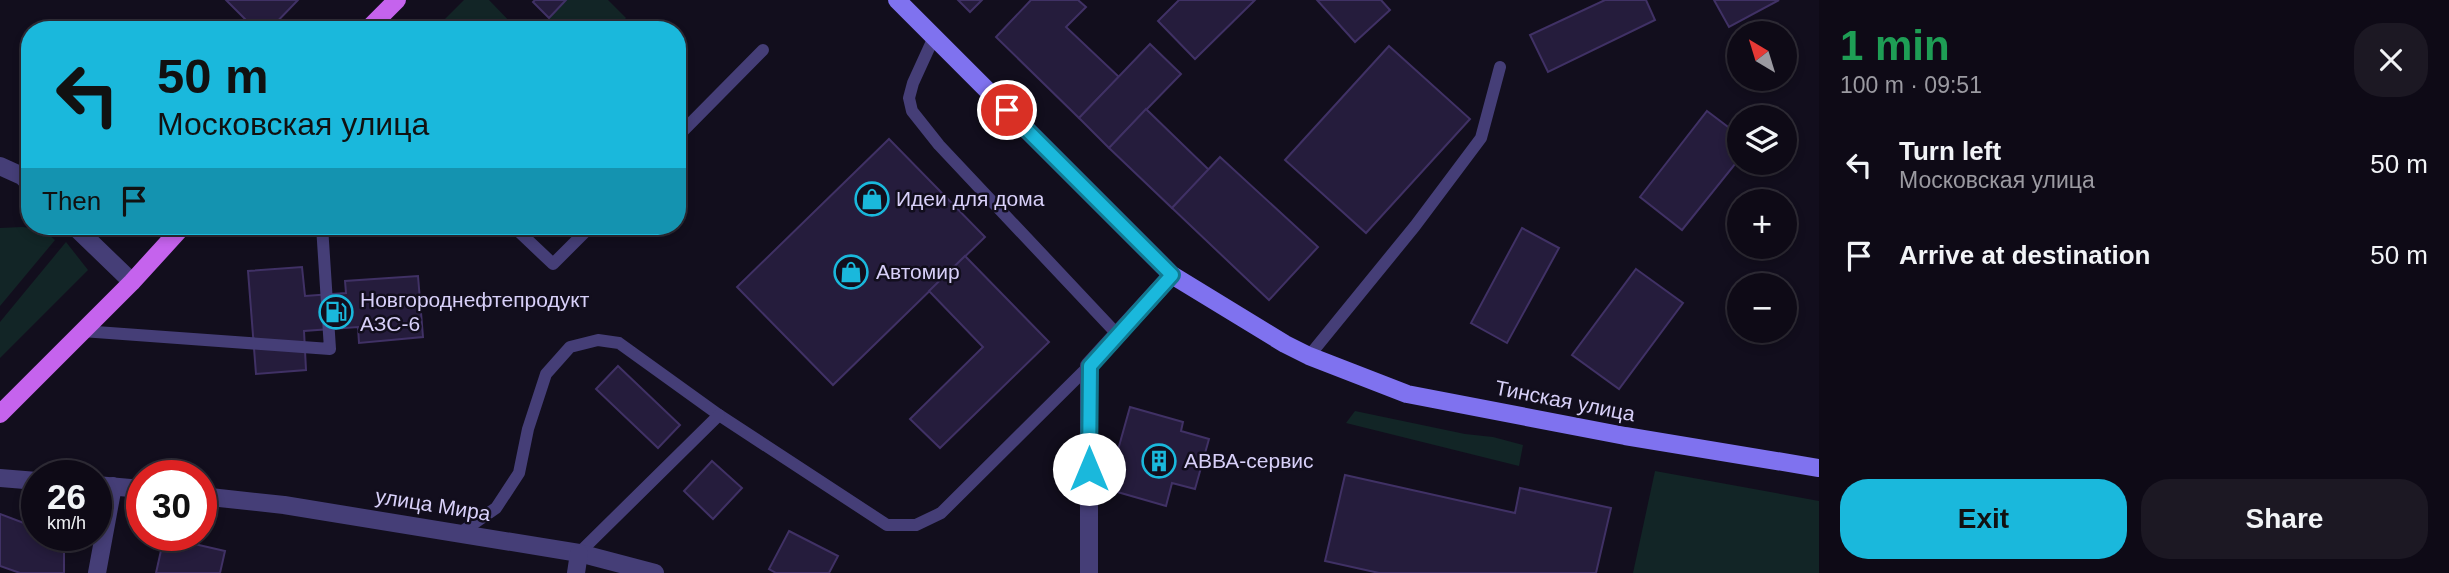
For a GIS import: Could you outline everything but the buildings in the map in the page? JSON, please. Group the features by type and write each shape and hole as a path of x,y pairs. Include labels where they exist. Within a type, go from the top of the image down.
{"main road":[{"path":"376,21 397,0"},
{"name":"Тинская улица","path":"897,0 1172,275 1285,344 1407,394 1625,436 1819,468"},
{"path":"0,414 132,282 175,235"}],"street":[{"path":"0,166 21,176"},
{"path":"83,235 132,282"},
{"path":"1089,573 1090,366 1172,275"},
{"path":"0,478 21,480"},
{"name":"улица Мира","path":"217,498 284,505 579,552 655,573"},
{"path":"97,573 99,551"},
{"path":"576,573 579,552"}],"lane":[{"path":"934,37 913,83 909,97 912,111 939,145 1117,334"},
{"path":"686,128 762,50"},
{"path":"1309,356 1415,226 1481,138 1500,67"},
{"path":"82,331 330,349 323,235"},
{"path":"522,235 553,264 581,235"},
{"path":"460,533 496,508 519,473 528,429 546,374 570,347 598,340 619,343 719,415 887,526 916,525 941,513 1090,366"},
{"path":"579,552 719,415"}],"green space":[{"path":"464,0 489,0 509,21 443,21"},
{"path":"566,0 608,0 626,18 623,21 552,21 549,18"},
{"path":"21,227 21,235 49,235 55,240 0,306 0,228"},
{"path":"66,242 88,270 0,358 0,322"},
{"path":"1355,411 1523,445 1519,466 1346,423"},
{"path":"1655,471 1819,501 1819,573 1633,573"}],"place":[{"name":"Идеи для дома","path":"872,199"},
{"name":"Автомир","path":"851,272"},
{"name":"Новгороднефтепродукт АЗС-6","path":"336,312"},
{"name":"АВВА-сервис","path":"1159,461"}],"route":[{"path":"1007,110 1172,275 1090,366 1089,469"}]}
